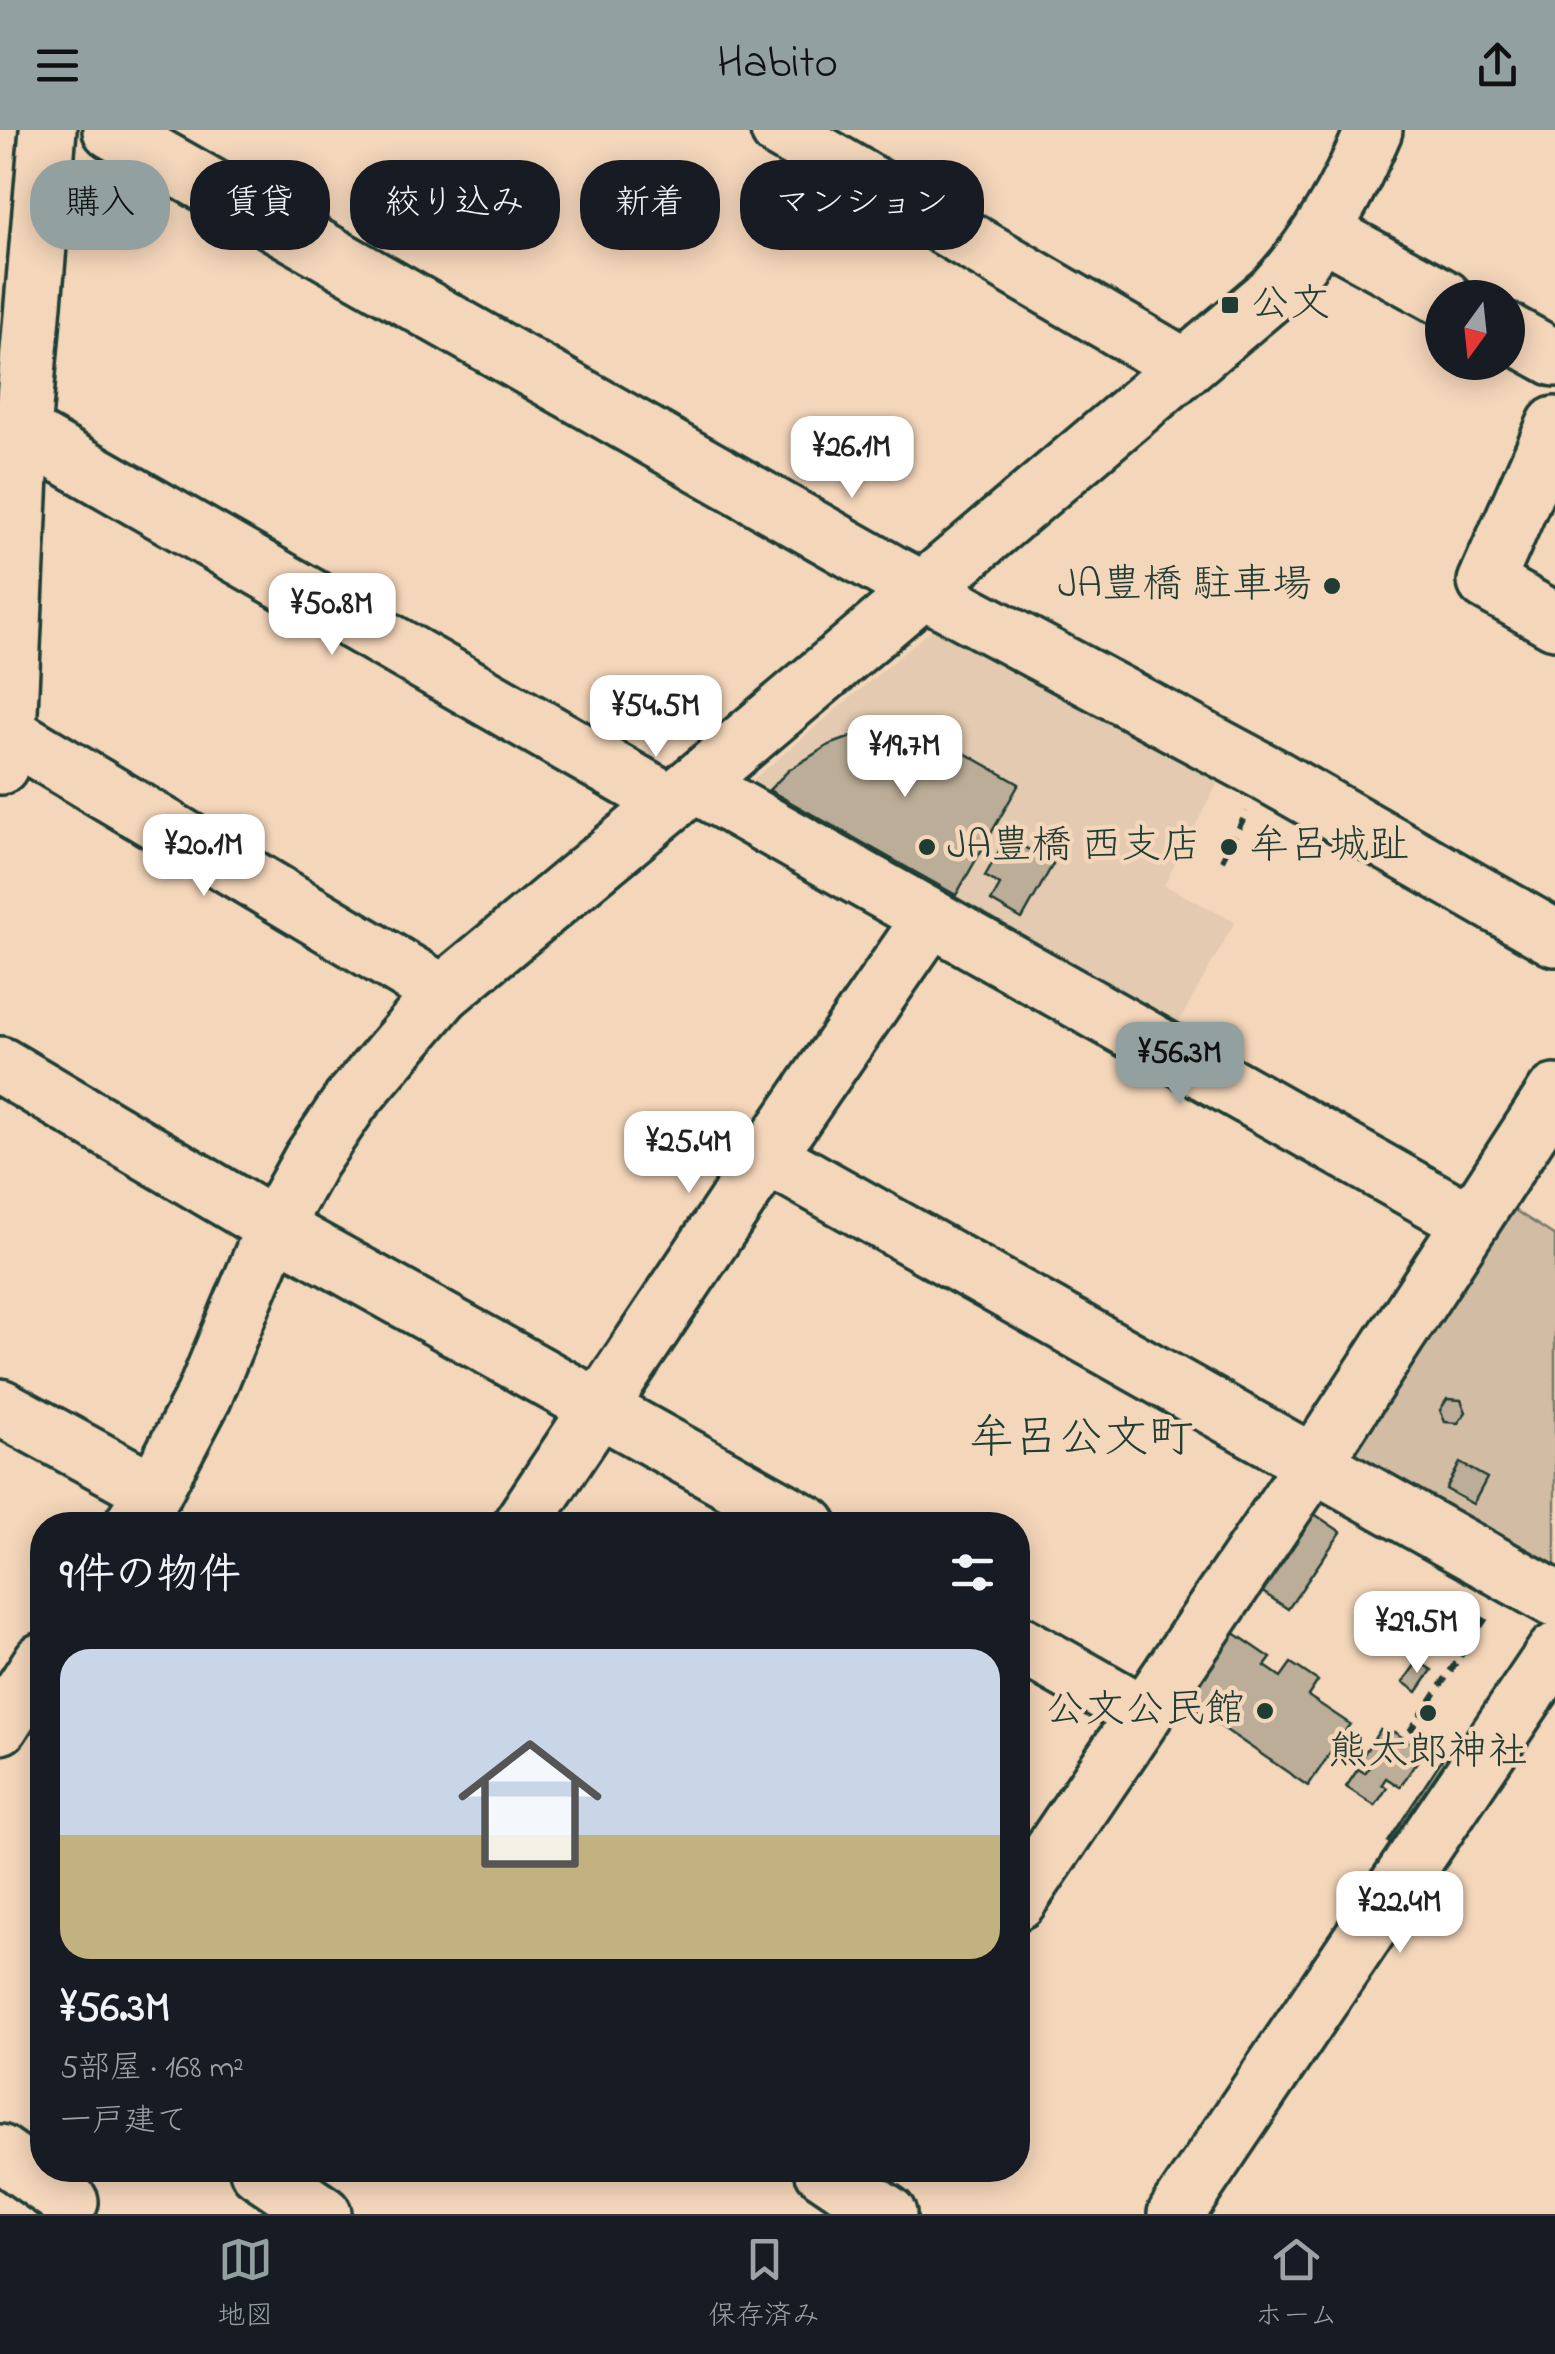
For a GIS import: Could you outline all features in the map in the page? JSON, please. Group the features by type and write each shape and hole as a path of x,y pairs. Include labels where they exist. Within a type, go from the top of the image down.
{"street":[{"path":"48,130 11,436 4,750 443,993"},
{"path":"111,130 922,590 1268,774 1555,938"},
{"path":"779,130 1185,367"},
{"path":"0,1407 143,1508 204,1396 274,1227 312,1160 351,1101 443,993 1275,290 1323,232 1348,190 1374,130"},
{"path":"1323,232 1425,288"},
{"path":"1525,341 1555,358"},
{"path":"1555,425 1486,582 1555,620"},
{"path":"11,436 683,794 932,918 1471,1222"},
{"path":"530,1512 767,1156 932,918"},
{"path":"0,1065 274,1227 786,1512"},
{"path":"1030,1884 1314,1463 1555,1093"},
{"path":"767,1156 1534,1588"},
{"path":"1030,1650 1142,1713"},
{"path":"1176,2214 1555,1652"},
{"path":"0,1726 30,1680"},
{"path":"0,2153 30,2170"},
{"path":"51,2182 74,2195"},
{"path":"276,2182 323,2214"},
{"path":"845,2182 888,2214"}],"path":[{"path":"1222,860 1250,808"},
{"path":"1410,1731 1534,1588"}],"shaded area":[{"name":"JA豊橋 駐車場","path":"937,625 1223,773 1164,885 1235,922 1172,1034 761,802 754,779"},
{"path":"1505,1204 1555,1236 1555,1570 1349,1457"}],"building":[{"name":"JA豊橋 西支店","path":"910,722 1019,784 956,895 769,790 789,770 829,745 854,736 877,734 898,738"},
{"path":"1007,837 1053,864 1022,919 991,901 1000,885 985,876"},
{"path":"1447,1399 1461,1400 1466,1412 1458,1423 1445,1422 1440,1410"},
{"path":"1460,1463 1487,1478 1473,1504 1446,1489"},
{"path":"1307,1509 1341,1532 1288,1609 1255,1587"},
{"name":"公文公民館","path":"1227,1628 1271,1658 1265,1666 1281,1677 1291,1663 1318,1681 1308,1696 1350,1724 1308,1786 1179,1698"},
{"path":"1418,1661 1432,1670 1417,1692 1403,1682"},
{"path":"1380,1730 1390,1737 1394,1732 1414,1745 1411,1751 1420,1757 1400,1787 1386,1778 1382,1784 1387,1788 1375,1806 1346,1787 1358,1769 1365,1773 1369,1767 1359,1761"},
{"path":"1450,1747 1464,1755 1402,1851 1388,1842"}],"place":[{"name":"公文","path":"1230,305"},
{"name":"JA豊橋 駐車場","path":"1332,586"},
{"name":"JA豊橋 西支店","path":"927,847"},
{"name":"牟呂城趾","path":"1229,847"},
{"name":"公文公民館","path":"1265,1711"},
{"name":"熊太郎神社","path":"1428,1713"}],"district":[{"name":"牟呂公文町","path":"1081,1440"}]}
